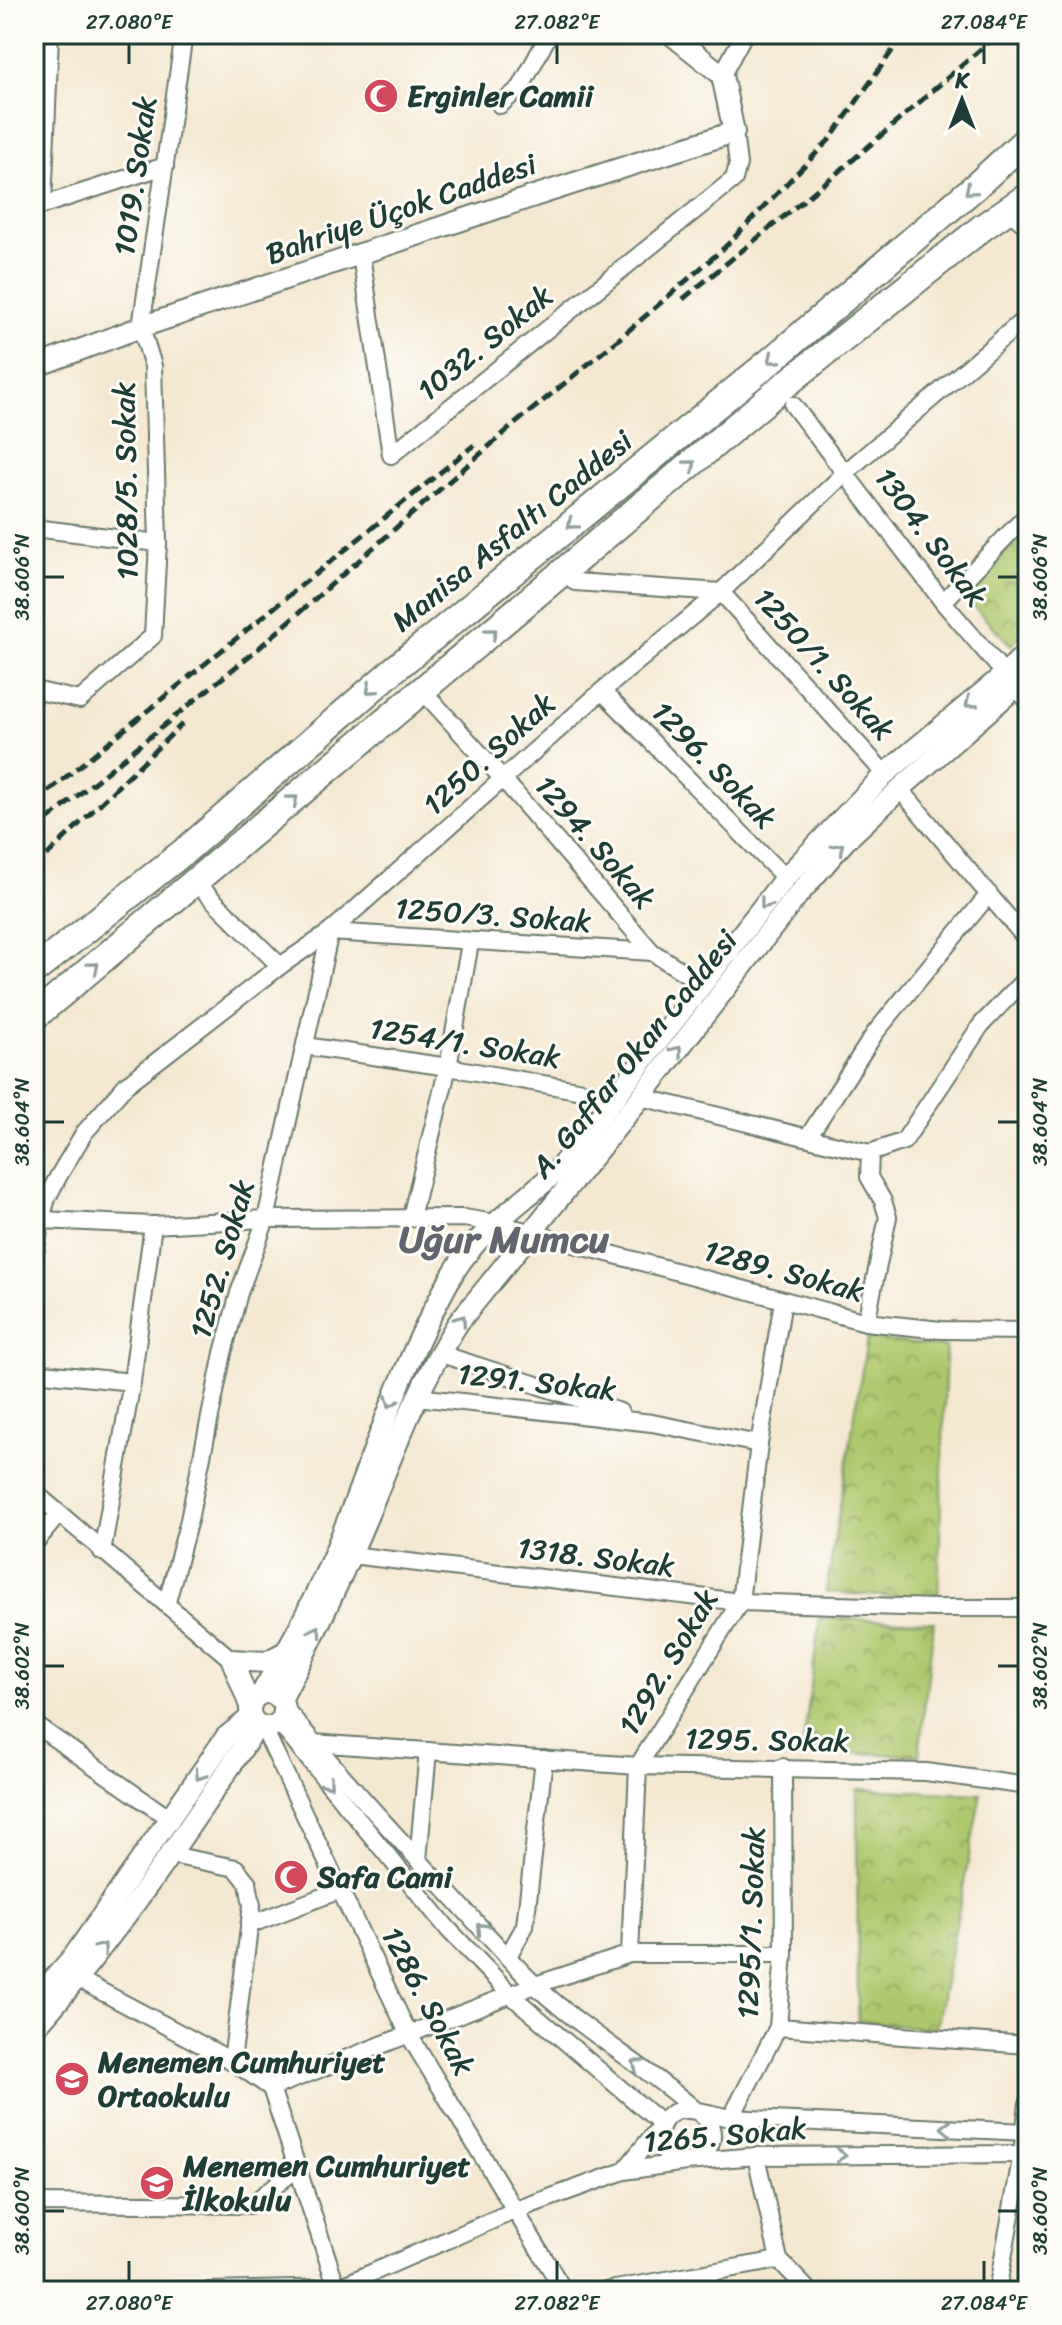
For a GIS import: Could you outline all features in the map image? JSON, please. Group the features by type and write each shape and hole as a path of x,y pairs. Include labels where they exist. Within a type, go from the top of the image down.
{"highway":[{"name":"Manisa Asfaltı Caddesi","path":"34,971 186,850 397,667 785,349 1028,138"},
{"name":"Manisa Asfaltı Caddesi","path":"34,1017 780,389 1017,202"}],"street":[{"path":"50,34 38,206 165,166"},
{"name":"1019. Sokak","path":"141,327 184,34"},
{"path":"500,105 521,87 549,34"},
{"path":"671,34 722,75 734,132"},
{"path":"722,75 744,34"},
{"name":"Bahriye Üçok Caddesi","path":"34,367 141,327 734,132"},
{"name":"1032. Sokak","path":"361,255 391,455 734,179 738,164 734,132"},
{"path":"1017,202 1028,227"},
{"name":"1250. Sokak","path":"34,1259 41,1220 41,1196 84,1133 126,1085 280,966 330,932 602,691 721,592 846,472 1028,316"},
{"name":"1028/5. Sokak","path":"34,690 80,700 153,636 158,543 153,366 141,327"},
{"name":"1304. Sokak","path":"793,405 943,602 1019,685"},
{"path":"943,602 1028,514"},
{"path":"34,528 158,543"},
{"path":"575,582 721,592"},
{"name":"1250/1. Sokak","path":"721,592 892,782 1028,941"},
{"name":"A. Gaffar Okan Caddesi","path":"38,1991 74,1956 226,1737 266,1712 288,1651 342,1534 395,1391 422,1333 462,1261 495,1223 522,1204 559,1169 785,878 892,782 1019,685 1028,651"},
{"name":"1294. Sokak","path":"423,691 652,952 701,983"},
{"name":"1296. Sokak","path":"602,691 785,878"},
{"name":"A. Gaffar Okan Caddesi","path":"34,2029 78,1979 171,1855 266,1712 351,1555 417,1397 438,1353 458,1323 641,1097 797,896 892,782"},
{"path":"195,882 280,966"},
{"path":"808,1137 875,1033 989,894"},
{"name":"1250/3. Sokak","path":"330,932 652,952"},
{"name":"1252. Sokak","path":"167,1602 189,1520 223,1353 239,1293 266,1219 330,932"},
{"path":"411,1217 448,1067 470,943"},
{"path":"641,1097 870,1153 904,1141 981,1025 1028,976"},
{"name":"1254/1. Sokak","path":"305,1046 448,1067 616,1097"},
{"path":"866,1322 888,1217 869,1177 870,1153"},
{"path":"41,1220 153,1225 266,1219 411,1217 464,1218 495,1223"},
{"name":"1289. Sokak","path":"495,1223 866,1322 951,1330 1028,1331"},
{"path":"102,1552 132,1382 153,1225"},
{"name":"1292. Sokak","path":"630,1954 638,1766 740,1602 759,1444 783,1301"},
{"name":"1291. Sokak","path":"438,1353 652,1423"},
{"path":"34,1372 132,1382"},
{"name":"1291. Sokak","path":"417,1397 652,1423 759,1444"},
{"path":"34,1492 232,1660 266,1712"},
{"path":"34,1544 58,1515"},
{"name":"1318. Sokak","path":"351,1555 740,1602 1028,1608"},
{"path":"232,1660 266,1662 288,1651"},
{"name":"1265. Sokak","path":"266,1712 313,1743 535,1985 698,2112 731,2118 1026,2132"},
{"name":"1265. Sokak","path":"266,1712 448,1929 512,1996 662,2124"},
{"name":"1286. Sokak","path":"266,1712 340,1890 409,2035 564,2291"},
{"path":"34,1724 170,1819"},
{"name":"1295. Sokak","path":"313,1743 638,1766 926,1772 1028,1786"},
{"path":"418,1860 428,1751"},
{"path":"508,1956 525,1926 544,1759"},
{"name":"1295/1. Sokak","path":"731,2118 778,2027 784,1954 783,1767"},
{"path":"171,1855 236,1868 252,1892 232,2061"},
{"path":"249,1925 340,1890"},
{"path":"271,2088 535,1985 630,1954 784,1954"},
{"path":"78,1979 232,2061 271,2088 337,2290"},
{"path":"778,2027 1028,2045"},
{"path":"997,2291 1025,2154 1028,2103"},
{"path":"624,2171 662,2124 674,2112 690,2109 698,2112 709,2124 711,2140 703,2155 686,2162 669,2156 663,2149 660,2141 662,2124"},
{"name":"1265. Sokak","path":"209,2291 337,2290 516,2210 624,2171 756,2156 1025,2154"},
{"path":"756,2156 779,2260 809,2291"},
{"path":"34,2203 251,2205 296,2169"},
{"path":"604,2291 779,2260"}],"green space":[{"path":"1028,529 1028,628 1011,645 963,596"},
{"path":"867,1339 946,1347 938,1600 826,1592"},
{"path":"820,1618 934,1622 919,1755 802,1752"},
{"path":"857,1789 981,1794 936,2029 858,2021"}],"railway":[{"path":"34,831 259,648 511,427 724,248 831,138 904,34"},
{"path":"683,299 854,159 998,34"},
{"path":"34,803 474,445"},
{"path":"34,868 182,724"}],"place":[{"name":"Erginler Camii","path":"381,96"},
{"name":"Safa Cami","path":"291,1877"},
{"name":"Menemen Cumhuriyet Ortaokulu","path":"72,2079"},
{"name":"Menemen Cumhuriyet İlkokulu","path":"157,2183"}],"district":[{"name":"Uğur Mumcu","path":"504,1239"}]}
